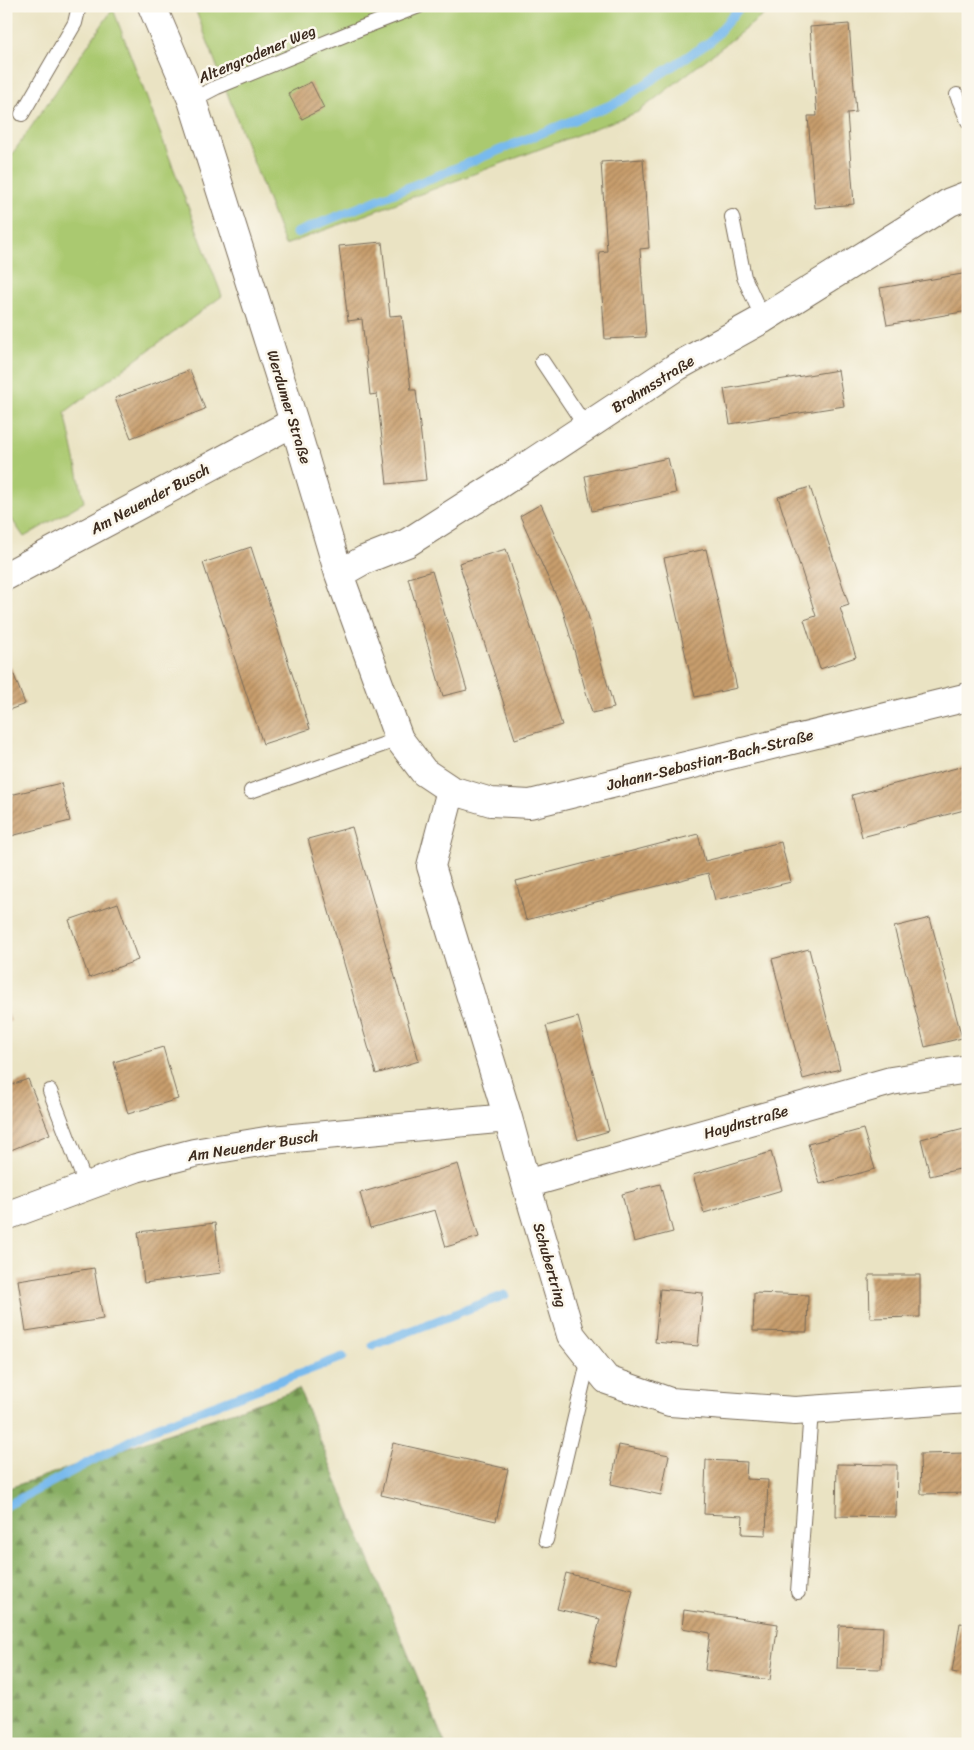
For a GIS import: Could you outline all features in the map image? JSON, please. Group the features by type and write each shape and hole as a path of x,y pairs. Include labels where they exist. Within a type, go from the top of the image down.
{"street":[{"name":"Werdumer Straße","path":"152,6 192,100 294,422 339,574 399,739 424,772 452,790"},
{"name":"Brahmsstraße","path":"339,574 364,560 408,543 678,366 763,319 950,202 968,194"},
{"name":"Am Neuender Busch","path":"6,576 294,422"},
{"name":"Johann-Sebastian-Bach-Straße","path":"452,790 491,802 530,804 968,698"},
{"name":"Schubertring","path":"452,790 431,866 508,1118 571,1335 607,1380 670,1402 795,1411 968,1399"},
{"name":"Haydnstraße","path":"526,1184 891,1081 968,1069"},
{"name":"Am Neuender Busch","path":"6,1216 86,1185 144,1166 194,1153 272,1140 508,1118"}],"lane":[{"path":"22,114 75,23 79,6"},
{"name":"Altengrodener Weg","path":"192,100 217,87 419,6"},
{"path":"958,95 968,121"},
{"path":"732,216 744,277 763,319"},
{"path":"542,360 586,427"},
{"path":"251,791 399,739"},
{"path":"50,1091 86,1185"},
{"path":"546,1540 589,1358"},
{"path":"798,1592 811,1410"}],"green space":[{"path":"194,6 775,6 638,112 285,245"},
{"path":"113,9 222,296 65,412 84,502 24,537 6,511 6,163"},
{"path":"299,1389 445,1744 6,1744 6,1489"}],"building":[{"path":"849,24 856,112 847,113 854,204 815,208 808,116 817,116 810,27"},
{"path":"311,82 324,108 302,119 288,93"},
{"path":"643,159 649,248 640,249 646,337 605,339 599,252 607,251 601,162"},
{"path":"382,242 390,316 402,315 411,390 416,390 426,480 387,484 377,394 370,395 362,319 348,321 339,246"},
{"path":"968,273 968,311 887,325 880,288"},
{"path":"190,370 205,409 131,438 115,398"},
{"path":"838,370 844,406 730,424 724,389"},
{"path":"668,458 676,493 592,511 585,476"},
{"path":"810,487 849,605 840,608 856,657 820,669 804,620 816,616 778,497"},
{"path":"541,504 585,604 614,708 592,713 563,611 520,516"},
{"path":"251,547 310,729 263,744 203,563"},
{"path":"506,549 562,725 515,739 459,563"},
{"path":"706,549 737,688 695,697 664,558"},
{"path":"432,571 467,690 443,696 408,578"},
{"path":"11,667 25,704 6,711 6,669"},
{"path":"968,765 968,809 862,837 852,795"},
{"path":"61,783 70,821 11,836 6,817 6,796"},
{"path":"352,827 419,1061 376,1074 308,839"},
{"path":"698,834 705,861 781,842 791,882 715,900 708,873 526,920 516,881"},
{"path":"118,903 138,960 89,978 69,920"},
{"path":"930,918 962,1038 925,1047 894,927"},
{"path":"809,949 840,1069 803,1079 772,959"},
{"path":"6,1007 11,1021 6,1023"},
{"path":"578,1017 609,1131 578,1140 546,1026"},
{"path":"163,1047 178,1099 128,1114 114,1062"},
{"path":"28,1079 50,1134 6,1152 6,1087"},
{"path":"968,1127 968,1167 930,1176 921,1139"},
{"path":"863,1129 875,1169 820,1184 808,1144"},
{"path":"771,1152 782,1190 704,1213 693,1175"},
{"path":"458,1164 479,1237 446,1247 435,1210 370,1228 360,1193"},
{"path":"660,1184 673,1232 634,1242 622,1194"},
{"path":"215,1223 221,1273 144,1283 138,1232"},
{"path":"94,1268 103,1319 26,1331 18,1280"},
{"path":"869,1275 920,1275 920,1317 870,1318"},
{"path":"660,1289 703,1293 698,1346 655,1342"},
{"path":"754,1293 808,1295 807,1332 753,1331"},
{"path":"393,1443 508,1469 496,1521 381,1495"},
{"path":"619,1445 669,1455 661,1495 611,1484"},
{"path":"968,1453 968,1493 921,1494 920,1454"},
{"path":"706,1460 747,1462 746,1479 768,1480 766,1535 742,1534 743,1516 704,1514"},
{"path":"837,1464 897,1465 896,1517 836,1516"},
{"path":"566,1573 633,1590 615,1667 590,1661 600,1619 557,1609"},
{"path":"684,1610 778,1624 770,1680 705,1670 710,1633 682,1628"},
{"path":"960,1623 968,1624 968,1675 952,1672"},
{"path":"839,1625 883,1627 881,1669 837,1668"}],"waterway":[{"path":"296,233 618,102 711,41 741,6"},
{"path":"373,1345 505,1295"},
{"path":"6,1506 154,1428 343,1357"}]}
